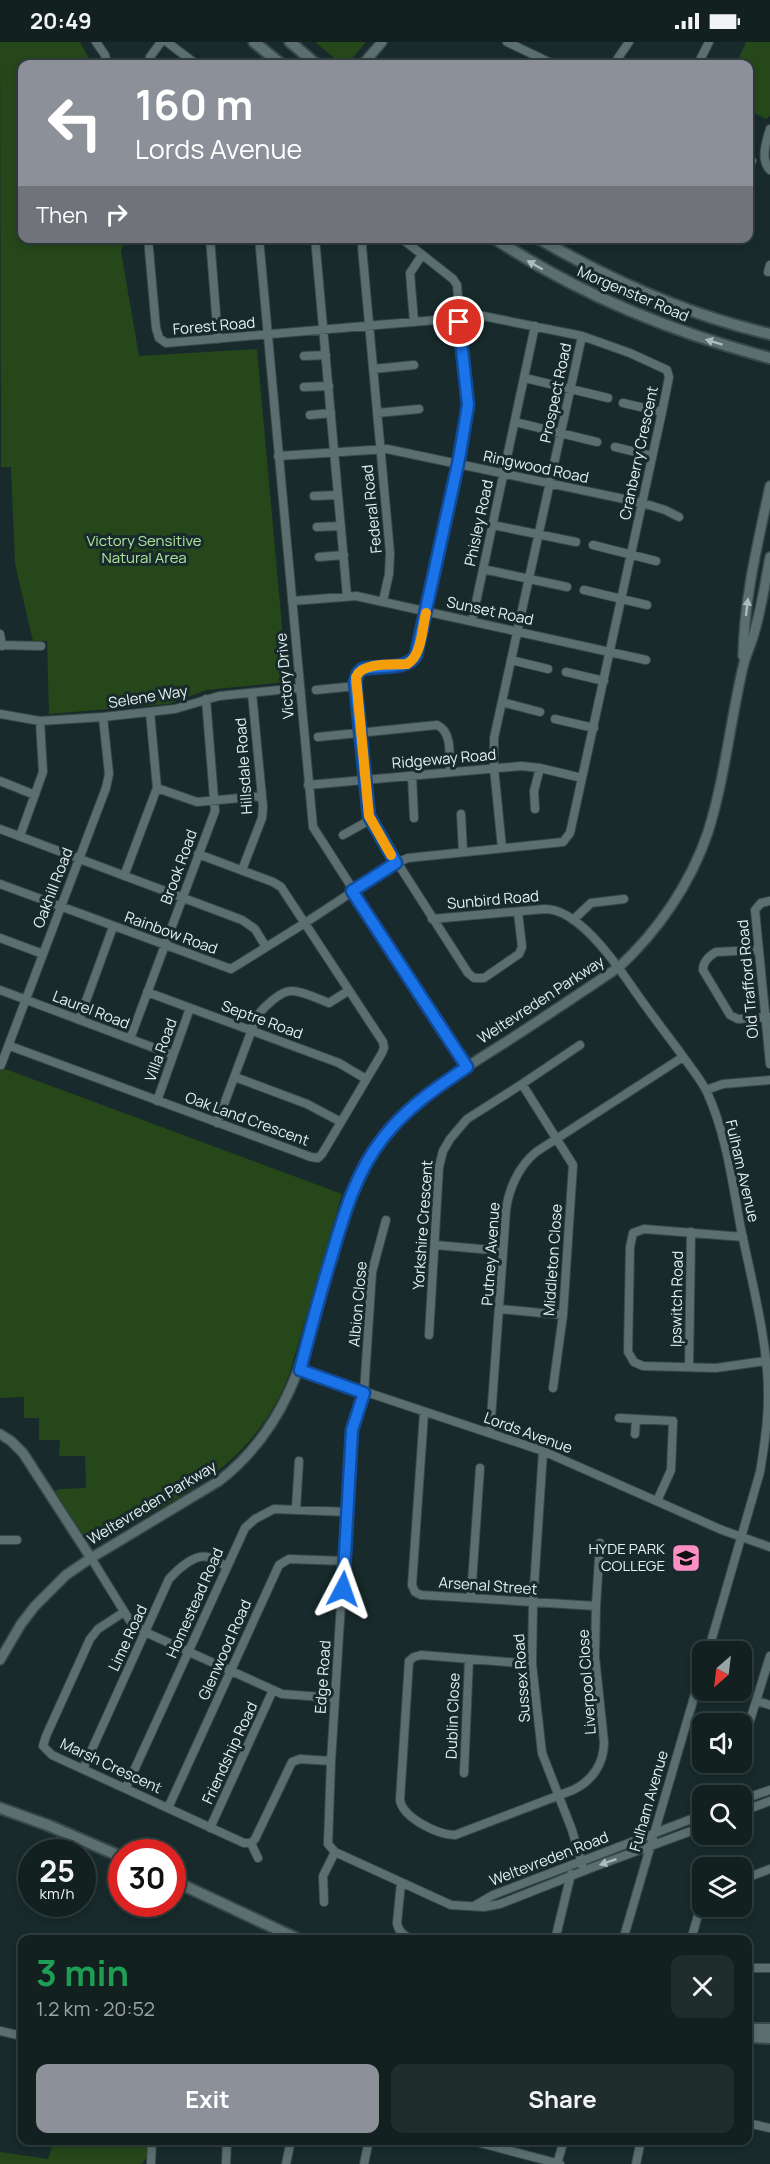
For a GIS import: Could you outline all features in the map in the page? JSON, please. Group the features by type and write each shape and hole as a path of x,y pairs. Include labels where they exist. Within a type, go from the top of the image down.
{"main road":[{"path":"254,42 276,60"},
{"path":"290,42 311,60"},
{"name":"Morgenster Road","path":"502,243 568,283 641,317 683,333 770,358"},
{"name":"Morgenster Road","path":"547,243 600,272 651,295 706,316 770,334"},
{"path":"0,1808 108,1851"},
{"path":"186,1887 289,1935"},
{"path":"752,2029 770,2030"},
{"path":"752,2037 770,2038"}],"street":[{"path":"96,42 106,60"},
{"path":"150,60 161,42"},
{"path":"167,42 191,60"},
{"path":"366,60 382,42"},
{"path":"507,42 545,60"},
{"path":"617,60 629,42"},
{"path":"700,60 709,42"},
{"path":"768,168 764,158 770,129"},
{"name":"Forest Road","path":"148,243 157,336 164,342 172,344 267,335"},
{"path":"210,243 218,339"},
{"name":"Victory Drive","path":"259,243 313,827 467,1067"},
{"path":"315,243 347,596"},
{"name":"Federal Road","path":"362,243 391,564 383,601"},
{"path":"316,690 356,686 357,675 362,669 407,664 414,659 458,464 468,405 457,285 453,279 407,243"},
{"path":"414,322 410,273 422,255"},
{"name":"Cranberry Crescent","path":"267,335 483,316 582,336 665,368 669,377 594,728 570,833 566,840 561,843 416,857 396,863 352,891"},
{"name":"Phisley Road","path":"472,621 535,326"},
{"name":"Prospect Road","path":"502,848 494,768 495,738 582,336"},
{"path":"304,356 326,355"},
{"path":"373,369 414,365"},
{"path":"525,378 608,398"},
{"path":"304,387 329,386"},
{"path":"623,403 662,411"},
{"path":"376,413 419,409"},
{"path":"310,415 331,413"},
{"path":"515,422 597,441"},
{"path":"615,447 652,456"},
{"name":"Ringwood Road","path":"278,456 380,448 642,503 679,517"},
{"name":"Weltevreden Parkway","path":"743,665 747,600 770,486"},
{"path":"314,496 338,495"},
{"path":"493,525 576,542"},
{"path":"318,527 341,526"},
{"path":"593,545 656,561"},
{"path":"320,556 344,555"},
{"name":"Weltevreden Parkway","path":"0,1660 21,1624 35,1606 66,1575 201,1492 237,1467 259,1443 287,1398 300,1370 344,1213 363,1168 382,1138 406,1112 423,1098 619,967 634,953 673,903 699,856 717,797 743,665 753,637 770,557"},
{"path":"483,569 567,587"},
{"path":"584,590 647,605"},
{"name":"Sunset Road","path":"291,601 347,596 383,601 646,660"},
{"path":"0,634 1,645 41,646"},
{"path":"512,660 548,669"},
{"path":"566,672 604,681"},
{"name":"Sunbird Road","path":"356,686 370,820 432,919 553,909 561,911 610,955 619,967"},
{"name":"Selene Way","path":"0,714 40,722 103,717 175,709 219,696 299,688"},
{"name":"Hillsdale Road","path":"242,870 262,818 252,693"},
{"name":"Brook Road","path":"130,1039 215,810 206,699"},
{"path":"502,702 540,712"},
{"path":"124,876 157,788 150,712"},
{"name":"Oakhill Road","path":"1,1065 108,780 103,717"},
{"path":"555,719 594,728"},
{"path":"20,836 44,765 40,722"},
{"path":"318,737 438,725 444,729 447,736 450,772"},
{"name":"Ridgeway Road","path":"308,785 526,766 582,778"},
{"path":"535,809 534,791 540,768"},
{"path":"412,776 414,818"},
{"path":"0,781 35,795"},
{"path":"157,788 193,802 262,796"},
{"path":"461,814 464,852"},
{"path":"343,835 370,820"},
{"path":"0,829 248,922 266,947"},
{"name":"Oak Land Crescent","path":"10,1046 318,1158 382,1053 383,1042 281,887 198,854"},
{"name":"Rainbow Road","path":"0,884 231,969 352,891"},
{"path":"573,920 591,903 624,899"},
{"name":"Old Trafford Road","path":"770,901 761,903 755,910 768,1017 770,1064"},
{"path":"432,919 468,973 474,978 484,978 519,954 522,947 518,912"},
{"path":"79,1020 113,927"},
{"path":"0,938 43,954"},
{"path":"759,950 716,952 710,956 703,970 730,1015 738,1018 768,1017"},
{"name":"Fulham Avenue","path":"619,967 706,1090 726,1149 765,1360 768,1400 765,1445 760,1472 711,1641"},
{"name":"Laurel Road","path":"0,990 173,1055"},
{"path":"217,1122 262,1008 285,992 293,991 329,1003 348,991"},
{"name":"Septre Road","path":"147,992 339,1063 366,1079"},
{"name":"Villa Road","path":"157,1101 190,1008"},
{"name":"Yorkshire Crescent","path":"429,1335 439,1167 443,1151 467,1119 580,1045"},
{"name":"Putney Avenue","path":"490,1432 501,1310 507,1201 512,1187 531,1156 683,1057"},
{"path":"235,1077 307,1104 341,1122"},
{"path":"706,1090 723,1084 770,1080"},
{"path":"522,1084 556,1138"},
{"name":"Middleton Close","path":"553,1388 563,1315 573,1165 556,1138"},
{"name":"Albion Close","path":"364,1393 372,1272 386,1220"},
{"path":"743,1238 691,1232 644,1229 635,1231 632,1235 629,1356 638,1364 689,1367 735,1366 765,1360"},
{"name":"Ipswitch Road","path":"689,1367 691,1232"},
{"path":"435,1245 503,1251"},
{"path":"501,1310 563,1315"},
{"name":"Lords Avenue","path":"300,1370 543,1451 741,1538 770,1547"},
{"name":"Edge Road","path":"335,1852 328,1844 327,1837 331,1761 352,1430 364,1393"},
{"name":"Arsenal Street","path":"424,1413 412,1587 415,1592 421,1595 596,1606"},
{"path":"619,1418 673,1421 671,1470 657,1501"},
{"path":"635,1434 636,1419"},
{"path":"0,1434 23,1453 130,1621 145,1632 273,1690 287,1695 335,1698"},
{"name":"Sussex Road","path":"543,1451 533,1603 532,1664 542,1753 557,1797 572,1830 584,1871"},
{"path":"296,1509 299,1461"},
{"path":"471,1597 480,1468"},
{"name":"Homestead Road","path":"126,1788 241,1535 255,1519 274,1509 348,1512"},
{"path":"0,1540 17,1540"},
{"name":"Liverpool Close","path":"469,1659 421,1655 409,1661 400,1800 403,1810 412,1818 443,1833 455,1835 557,1797 587,1782 603,1756 602,1714 595,1657 600,1543"},
{"name":"Lime Road","path":"83,1768 170,1579 196,1558 204,1556 226,1566"},
{"name":"Glenwood Road","path":"168,1808 281,1563 287,1559 298,1558 345,1561"},
{"name":"Marsh Crescent","path":"124,1612 98,1629 90,1639 43,1746 46,1751 168,1808 244,1843 251,1843"},
{"path":"469,1659 532,1664"},
{"name":"Dublin Close","path":"464,1773 469,1659"},
{"path":"752,1715 769,1662"},
{"name":"Friendship Road","path":"210,1827 273,1690"},
{"name":"Fulham Avenue","path":"624,1935 693,1701"},
{"path":"757,1701 770,1706"},
{"path":"258,1858 251,1843 292,1762 300,1759 331,1761"},
{"path":"752,1796 770,1790"},
{"path":"752,1808 770,1801"},
{"name":"Weltevreden Road","path":"474,1906 493,1895 692,1819"},
{"name":"Weltevreden Road","path":"335,1852 451,1905 474,1906 500,1904 692,1831"},
{"path":"324,1902 323,1876 335,1852"},
{"path":"556,1935 572,1876 568,1866"},
{"path":"752,1876 770,1869"},
{"path":"401,1883 397,1923 398,1929 404,1935"},
{"path":"693,1935 698,1917"},
{"path":"752,1968 770,1968"},
{"path":"0,2031 18,2035"},
{"path":"752,2124 770,2128"},
{"path":"151,2164 152,2145"},
{"path":"226,2164 227,2145"},
{"path":"286,2164 290,2145"},
{"path":"364,2164 368,2145"},
{"path":"488,2145 558,2164 563,2145"},
{"path":"636,2164 640,2145"}],"green space":[{"name":"Victory Sensitive Natural Area","path":"0,42 80,42 90,60 18,60 18,243 124,243 121,251 139,356 257,349 287,682 207,690 168,704 49,714 47,641 33,641 15,564 11,467 1,467"},
{"path":"315,42 366,42 351,60 337,60"},
{"path":"746,42 770,42 770,116 766,119 753,113 753,60 738,60"},
{"path":"0,1067 342,1194 290,1372 275,1405 257,1432 236,1455 213,1474 161,1508 102,1541 85,1538 55,1491 86,1488 85,1456 59,1456 60,1440 39,1440 39,1418 24,1418 24,1397 0,1398"},
{"path":"53,2145 148,2145 147,2157 142,2164 0,2164 0,2152 48,2159"}],"slow traffic":[{"path":"391,855 372,825 369,816 355,682 358,671 362,669 411,662 416,655 426,613"}],"place":[{"name":"HYDE PARK COLLEGE","path":"686,1558"}],"route":[{"path":"343,1589 352,1430 364,1393 300,1370 344,1213 363,1168 382,1138 406,1112 467,1067 352,891 396,863 372,825 369,816 355,682 358,671 362,669 407,664 416,655 459,459 468,405 459,322"}]}
